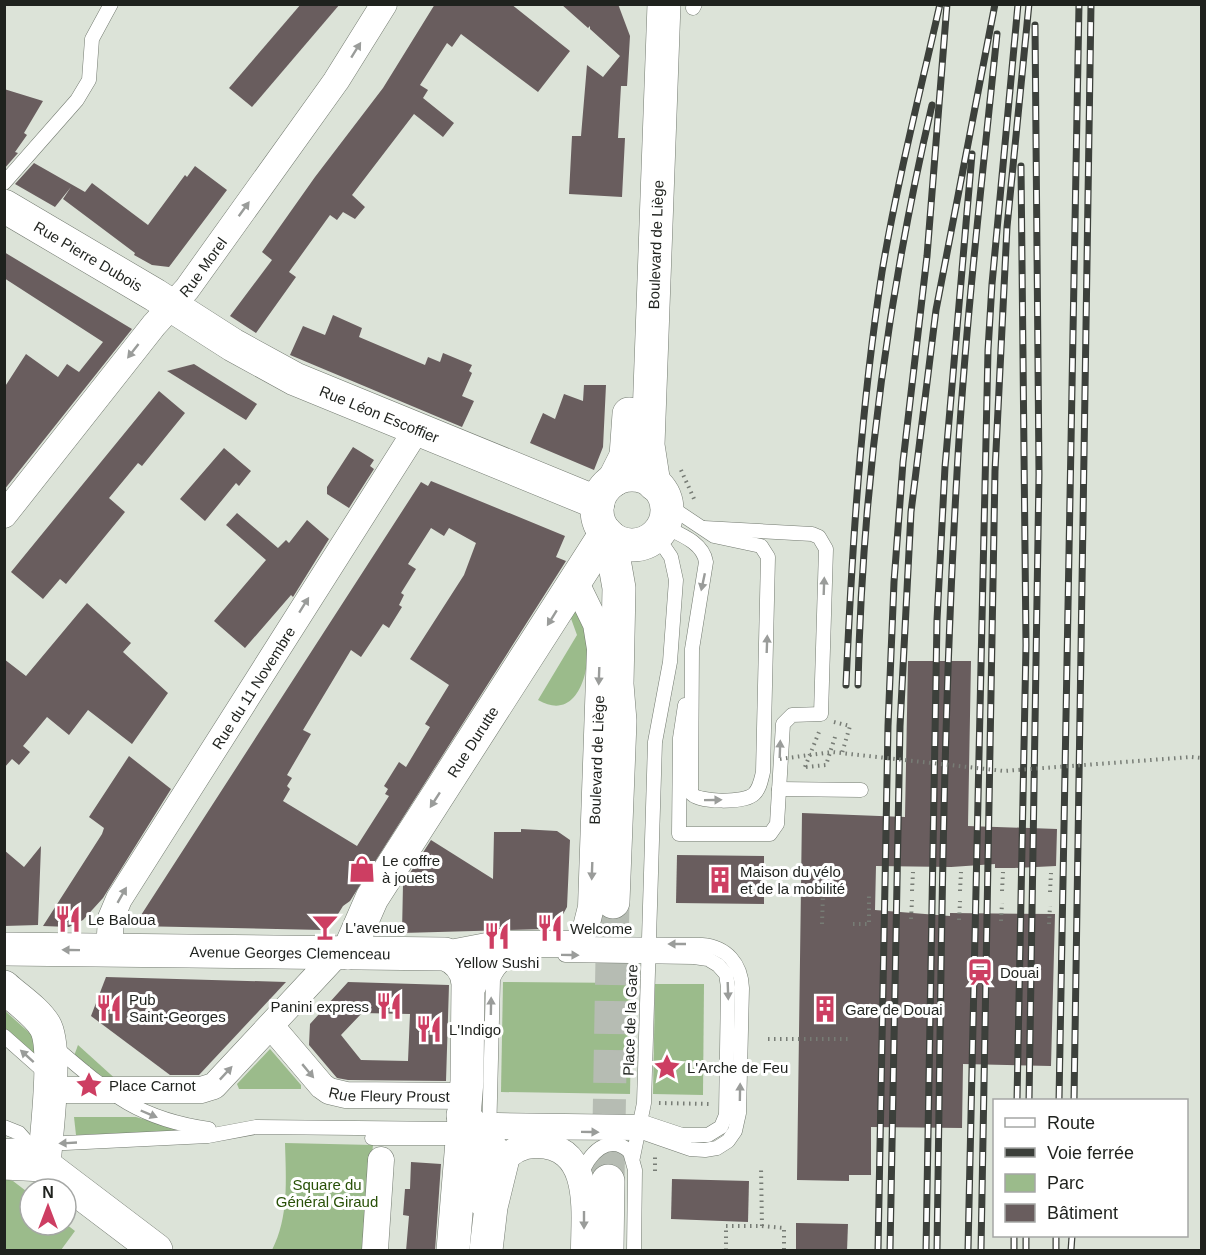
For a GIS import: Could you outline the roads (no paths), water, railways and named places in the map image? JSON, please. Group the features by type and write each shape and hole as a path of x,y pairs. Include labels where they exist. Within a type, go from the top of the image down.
{"street":[{"name":"Rue Morel","path":"4,515 170,306 187,289 336,81 384,4"},
{"name":"Boulevard de Liège","path":"613,902 620,721 617,684 618,578 607,513 624,463 628,434 646,4"},
{"name":"Boulevard de Liège","path":"620,721 633,646 637,580 657,518 648,445 684,6"},
{"name":"Rue Pierre Dubois","path":"4,206 170,306"},
{"name":"Rue Léon Escoffier","path":"170,306 233,345 295,379 417,429 607,513"},
{"name":"Rue du 11 Novembre","path":"109,951 111,918 119,899 417,429"},
{"path":"637,476 657,518 628,544 607,513 637,476"},
{"name":"Rue Durutte","path":"49,1083 105,1090 207,1089 214,1086 343,954 372,898 575,581 607,513"},
{"name":"Boulevard de Liège","path":"575,581 596,624 600,649 591,907 586,927 577,944"},
{"name":"Avenue Georges Clemenceau","path":"4,949 445,954 492,944 577,944"},
{"path":"445,954 456,959 468,980 479,1129 491,1207 486,1251"},
{"path":"4,987 44,1025 50,1043 49,1083 34,1149 156,1251"},
{"name":"Rue Fleury Proust","path":"271,1026 328,1091 479,1129"},
{"path":"479,1129 519,1148 541,1144 566,1155 595,1178 608,1251"},
{"path":"453,1251 479,1129"},
{"path":"375,1251 381,1160"},
{"path":"584,1251 595,1178"}],"lane":[{"path":"4,183 76,100 89,80 92,39 111,4"},
{"path":"657,518 726,539 755,543 761,546 768,557 763,772 759,788 753,796 742,799 700,800 691,793 693,635 705,569 705,556 692,541 657,518"},
{"path":"649,950 656,742 670,662 676,580 671,557 657,518"},
{"path":"692,683 680,727 679,834 770,834 777,824 783,724 792,715 821,714 826,549 819,537 796,531 699,529"},
{"path":"779,789 861,790"},
{"path":"474,1251 480,1174 480,974 496,952 518,944"},
{"path":"577,944 649,950"},
{"name":"Place de la Gare","path":"638,1128 690,1149 713,1149 731,1138 739,1113 742,988 737,964 725,952 710,945 649,950"},
{"path":"465,1251 492,986 501,964 529,955 649,950"},
{"name":"Place de la Gare","path":"34,1149 208,1136 256,1127 479,1129 638,1128 660,1125 682,1135 708,1135 723,1124 726,1105 728,987 726,974 708,959 649,950"},
{"name":"Place de la Gare","path":"634,1251 633,1157 644,1103 649,950"},
{"path":"4,1001 105,1090 132,1107 161,1119 231,1132"},
{"path":"4,1036 49,1083"},
{"path":"4,1126 34,1149"},
{"path":"4,1126 19,1133 34,1149"},
{"path":"595,1178 590,1156 605,1145 622,1146 633,1157"},
{"path":"4,1146 34,1149"}],"tunnel":[{"path":"608,1181 613,902"}],"railway":[{"path":"846,685 858,478 868,374 882,272 909,138 940,4"},
{"path":"878,1250 888,726 894,582 903,462 927,256 947,4"},
{"path":"890,1250 900,726 911,512 936,310 995,4"},
{"path":"968,1250 988,350 1018,4"},
{"path":"981,1250 995,471 1007,227 1029,4"},
{"path":"1059,1099 1079,4"},
{"path":"1074,1099 1091,4"},
{"path":"1029,1099 1039,474 1035,25"},
{"path":"937,1250 943,862 952,570 974,254 997,34"},
{"path":"858,685 865,539 880,393 902,248 932,105"},
{"path":"926,1250 937,620 945,467 972,154"},
{"path":"1017,1099 1026,645 1021,166"},
{"path":"1014,1237 1014,1250"},
{"path":"1026,1237 1026,1250"},
{"path":"1056,1237 1056,1250"},
{"path":"1071,1250 1072,1237"}],"place":[{"name":"Le coffre à jouets","path":"362,869"},
{"name":"Maison du vélo et de la mobilité","path":"720,880"},
{"name":"Le Baloua","path":"68,919"},
{"name":"L'avenue","path":"325,927"},
{"name":"Welcome","path":"550,928"},
{"name":"Yellow Sushi","path":"497,936"},
{"name":"Douai","path":"980,972"},
{"name":"Panini express","path":"389,1006"},
{"name":"Pub Saint-Georges","path":"109,1008"},
{"name":"Gare de Douai","path":"825,1009"},
{"name":"L'Indigo","path":"429,1029"},
{"name":"L'Arche de Feu","path":"667,1067"},
{"name":"Place Carnot","path":"89,1085"}],"park label":[{"name":"Square du Général Giraud","path":"327,1192"}]}
